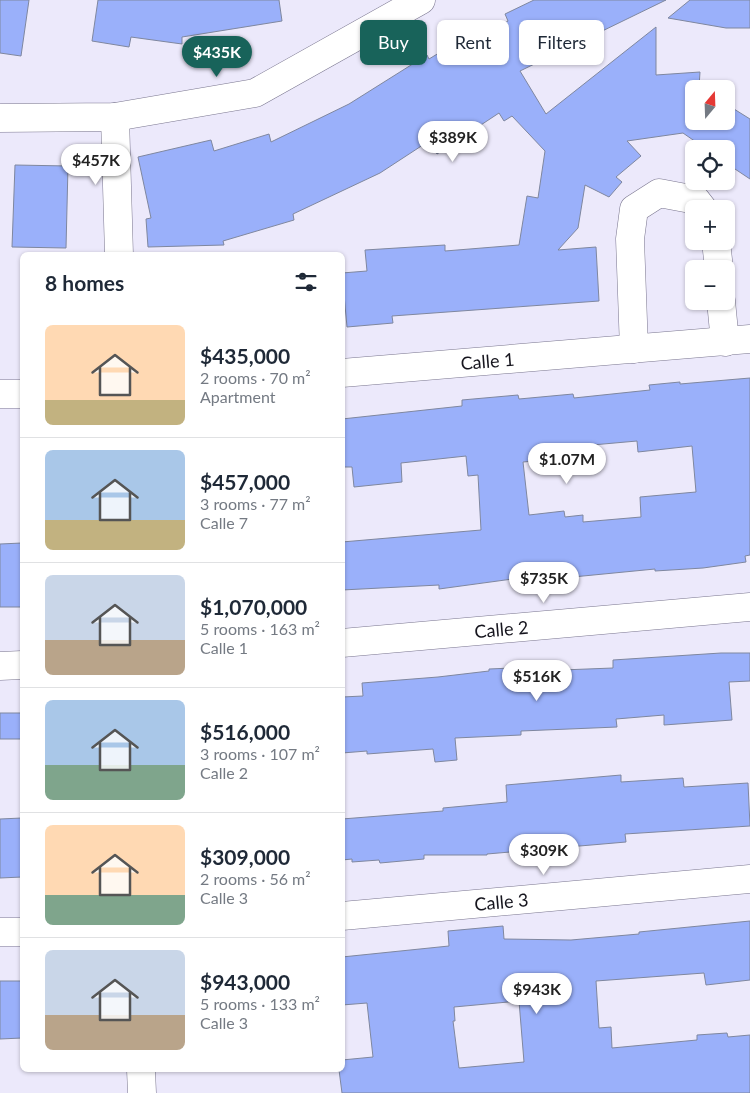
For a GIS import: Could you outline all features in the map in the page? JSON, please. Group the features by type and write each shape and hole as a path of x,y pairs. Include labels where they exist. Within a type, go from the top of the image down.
{"street":[{"path":"0,118 115,117 255,93 421,0"},
{"path":"115,117 118,252"},
{"path":"634,349 630,239 634,209 659,193 696,200"},
{"name":"Calle 1","path":"345,373 737,340 725,310"},
{"path":"0,394 20,394"},
{"name":"Calle 2","path":"345,642 750,607"},
{"path":"0,666 20,665"},
{"name":"Calle 3","path":"345,916 750,879"},
{"path":"0,932 20,932"},
{"path":"141,1072 142,1093"}],"building":[{"path":"0,0 29,0 21,56 0,53"},
{"path":"98,0 279,0 282,21 182,37 182,44 131,37 129,47 92,41"},
{"path":"534,0 666,0 604,30 604,20 519,20 519,65 532,65 520,71 546,114 656,27 656,75 700,72 699,80 685,80 685,130 735,130 735,110 750,119 750,179 735,169 735,140 693,140 683,133 627,141 641,156 616,177 622,182 609,197 585,185 578,228 558,250 596,247 599,301 392,316 393,323 347,327 345,273 367,271 365,250 445,245 445,251 519,245 527,196 538,198 545,151 512,116 504,121 499,113 437,154 429,141 380,173 293,214 294,220 223,241 224,245 148,247 146,219 151,218 138,157 211,140 214,151 269,134 271,142 349,104 411,65 427,65 427,55 429,59 437,54 437,65 509,65 508,20 505,14"},
{"path":"690,0 750,0 750,28 726,28 668,18"},
{"path":"15,165 68,166 66,248 12,247"},
{"path":"750,378 750,555 745,556 746,562 703,568 655,571 655,569 542,580 542,575 439,589 439,585 345,590 345,542 481,530 478,475 468,476 466,456 401,463 402,482 354,487 352,467 345,467 345,419 462,406 462,400 518,395 519,399 573,394 574,398 650,390 649,385 680,382 680,384","holes":["637,441 638,452 692,446 696,492 640,497 641,517 583,522 583,515 565,517 564,511 529,515 523,462 581,457 581,446"]},
{"path":"20,543 20,607 0,607 0,544"},
{"path":"750,653 750,681 729,682 732,720 664,725 664,715 616,719 617,727 521,731 521,735 455,738 457,760 435,762 433,749 367,754 367,751 345,753 345,697 363,696 362,683 438,677 489,671 489,669 535,667 536,671 613,668 613,660"},
{"path":"0,713 20,713 20,739 0,739"},
{"path":"621,775 621,782 683,778 684,787 748,783 750,826 625,834 626,842 487,855 424,855 424,859 380,863 379,860 352,862 352,859 345,860 345,819 443,811 443,808 507,802 506,785"},
{"path":"20,818 20,877 0,878 0,819"},
{"path":"750,921 750,980 706,985 704,973 596,981 599,1028 611,1027 612,1048 697,1040 697,1035 727,1033 728,1037 750,1035 750,1093 342,1093 339,1072 345,1072 345,1060 373,1057 367,1003 345,1005 345,957 449,946 448,931 503,926 504,939 571,940 639,934 639,932","holes":["519,1001 524,1062 459,1068 453,1021 455,1021 454,1007"]},
{"path":"0,981 20,981 20,1038 0,1039"}]}
